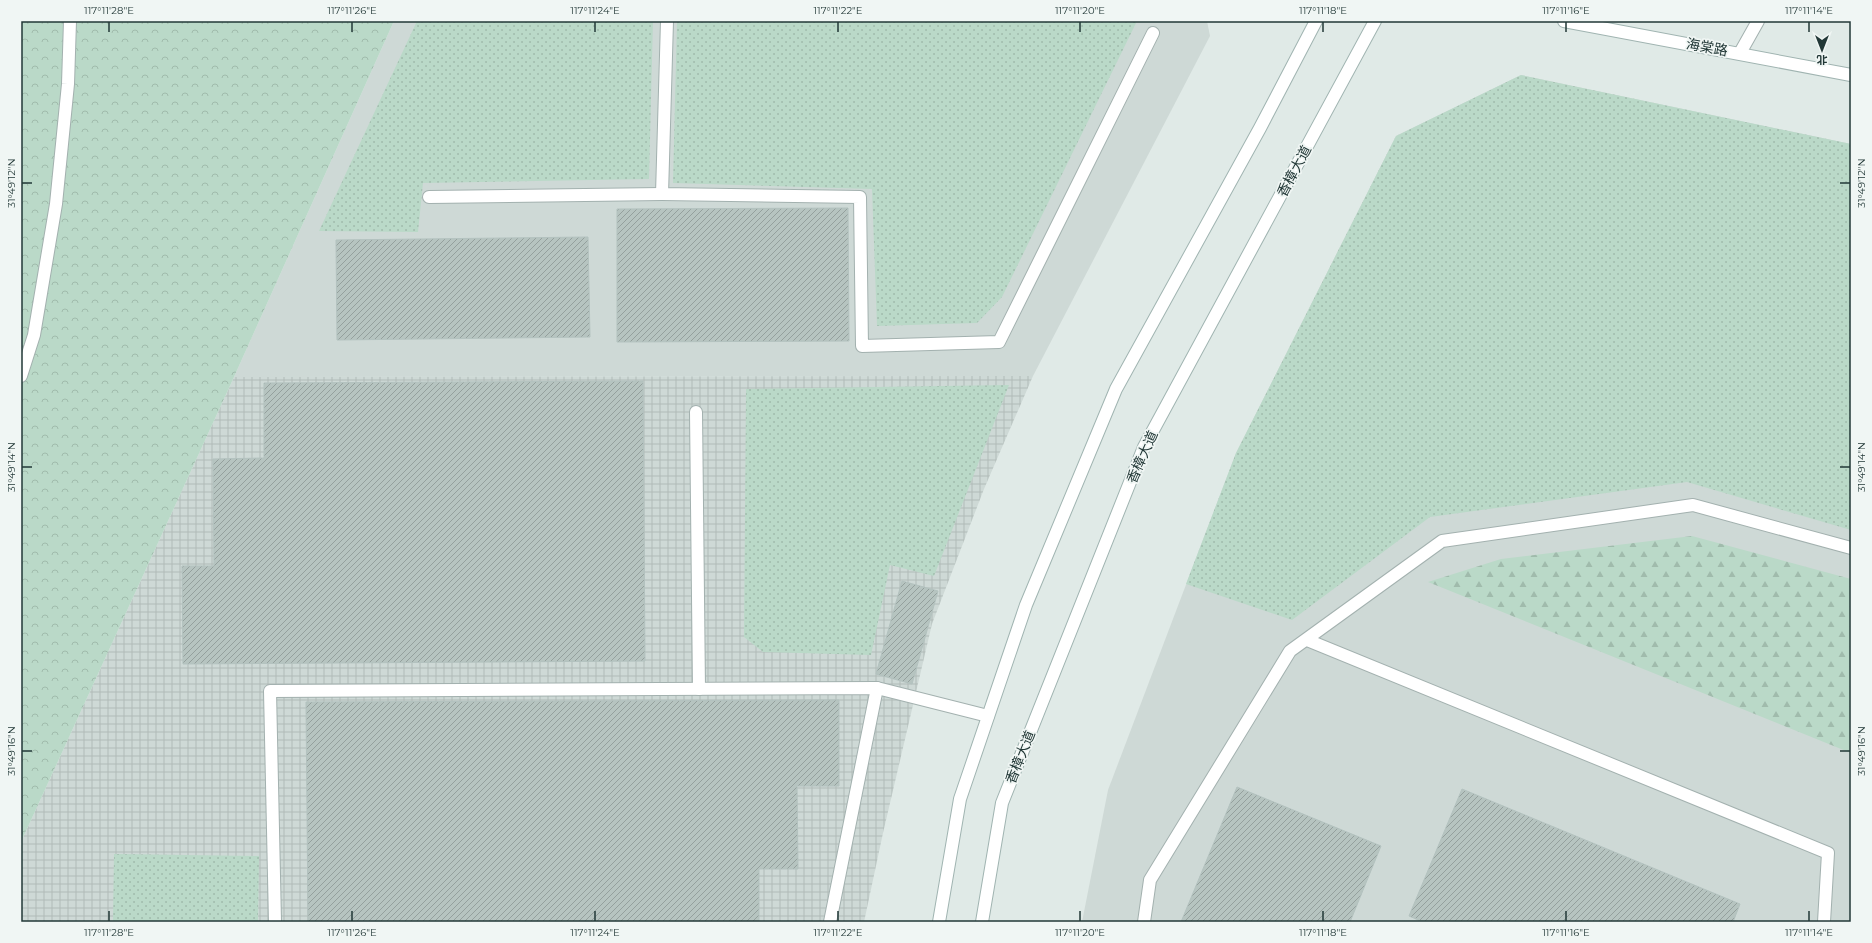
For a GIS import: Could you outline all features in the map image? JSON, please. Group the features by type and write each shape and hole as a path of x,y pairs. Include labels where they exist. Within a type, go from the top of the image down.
{"main road":[{"path":"21,376 34,335 56,204 68,84 70,21"},
{"path":"662,194 667,21"},
{"path":"940,922 960,799 1026,605 1116,389 1260,128 1316,21"},
{"name":"香樟大道","path":"982,922 1002,803 1144,447 1376,21"},
{"name":"海棠路","path":"1564,21 1851,75"},
{"path":"1740,53 1758,21"},
{"path":"429,198 662,194 860,197 862,346 999,342 1153,33"},
{"path":"696,412 699,689"},
{"path":"1144,922 1150,880 1290,651 1442,541 1693,504 1851,548"},
{"path":"1307,640 1828,852 1824,922"},
{"path":"275,922 270,691 877,688 988,716"},
{"path":"830,922 877,688"}],"shaded area":[{"path":"394,21 1207,21 1210,36 1033,376 234,377"},
{"path":"1521,75 1851,144 1851,922 1082,922 1108,790 1236,453 1396,136"},
{"path":"1033,376 984,489 932,624 883,833 864,922 21,922 21,842 234,377"}],"green space":[{"path":"21,21 394,21 234,377 21,842"},
{"path":"417,21 653,21 649,179 423,183 418,232 319,231"},
{"path":"677,21 1137,21 1002,297 977,323 877,326 872,189 673,183"},
{"path":"1521,75 1851,144 1851,530 1687,482 1430,517 1292,620 1186,584 1236,453 1396,136"},
{"path":"1009,385 934,576 890,565 871,655 763,652 744,637 746,389"},
{"path":"1692,536 1851,579 1851,753 1428,582 1501,559"},
{"path":"114,854 259,856 258,922 113,922"}],"building":[{"path":"848,208 849,341 617,342 617,209"},
{"path":"588,237 590,337 337,340 336,240"},
{"path":"643,381 645,661 183,664 182,566 214,566 213,459 264,458 264,383"},
{"path":"902,581 938,591 912,684 876,674"},
{"path":"839,700 839,786 797,786 798,869 759,869 759,922 308,922 306,702"},
{"path":"1237,787 1381,846 1350,922 1181,922"},
{"path":"1462,789 1740,904 1733,922 1423,922 1409,916"}]}
